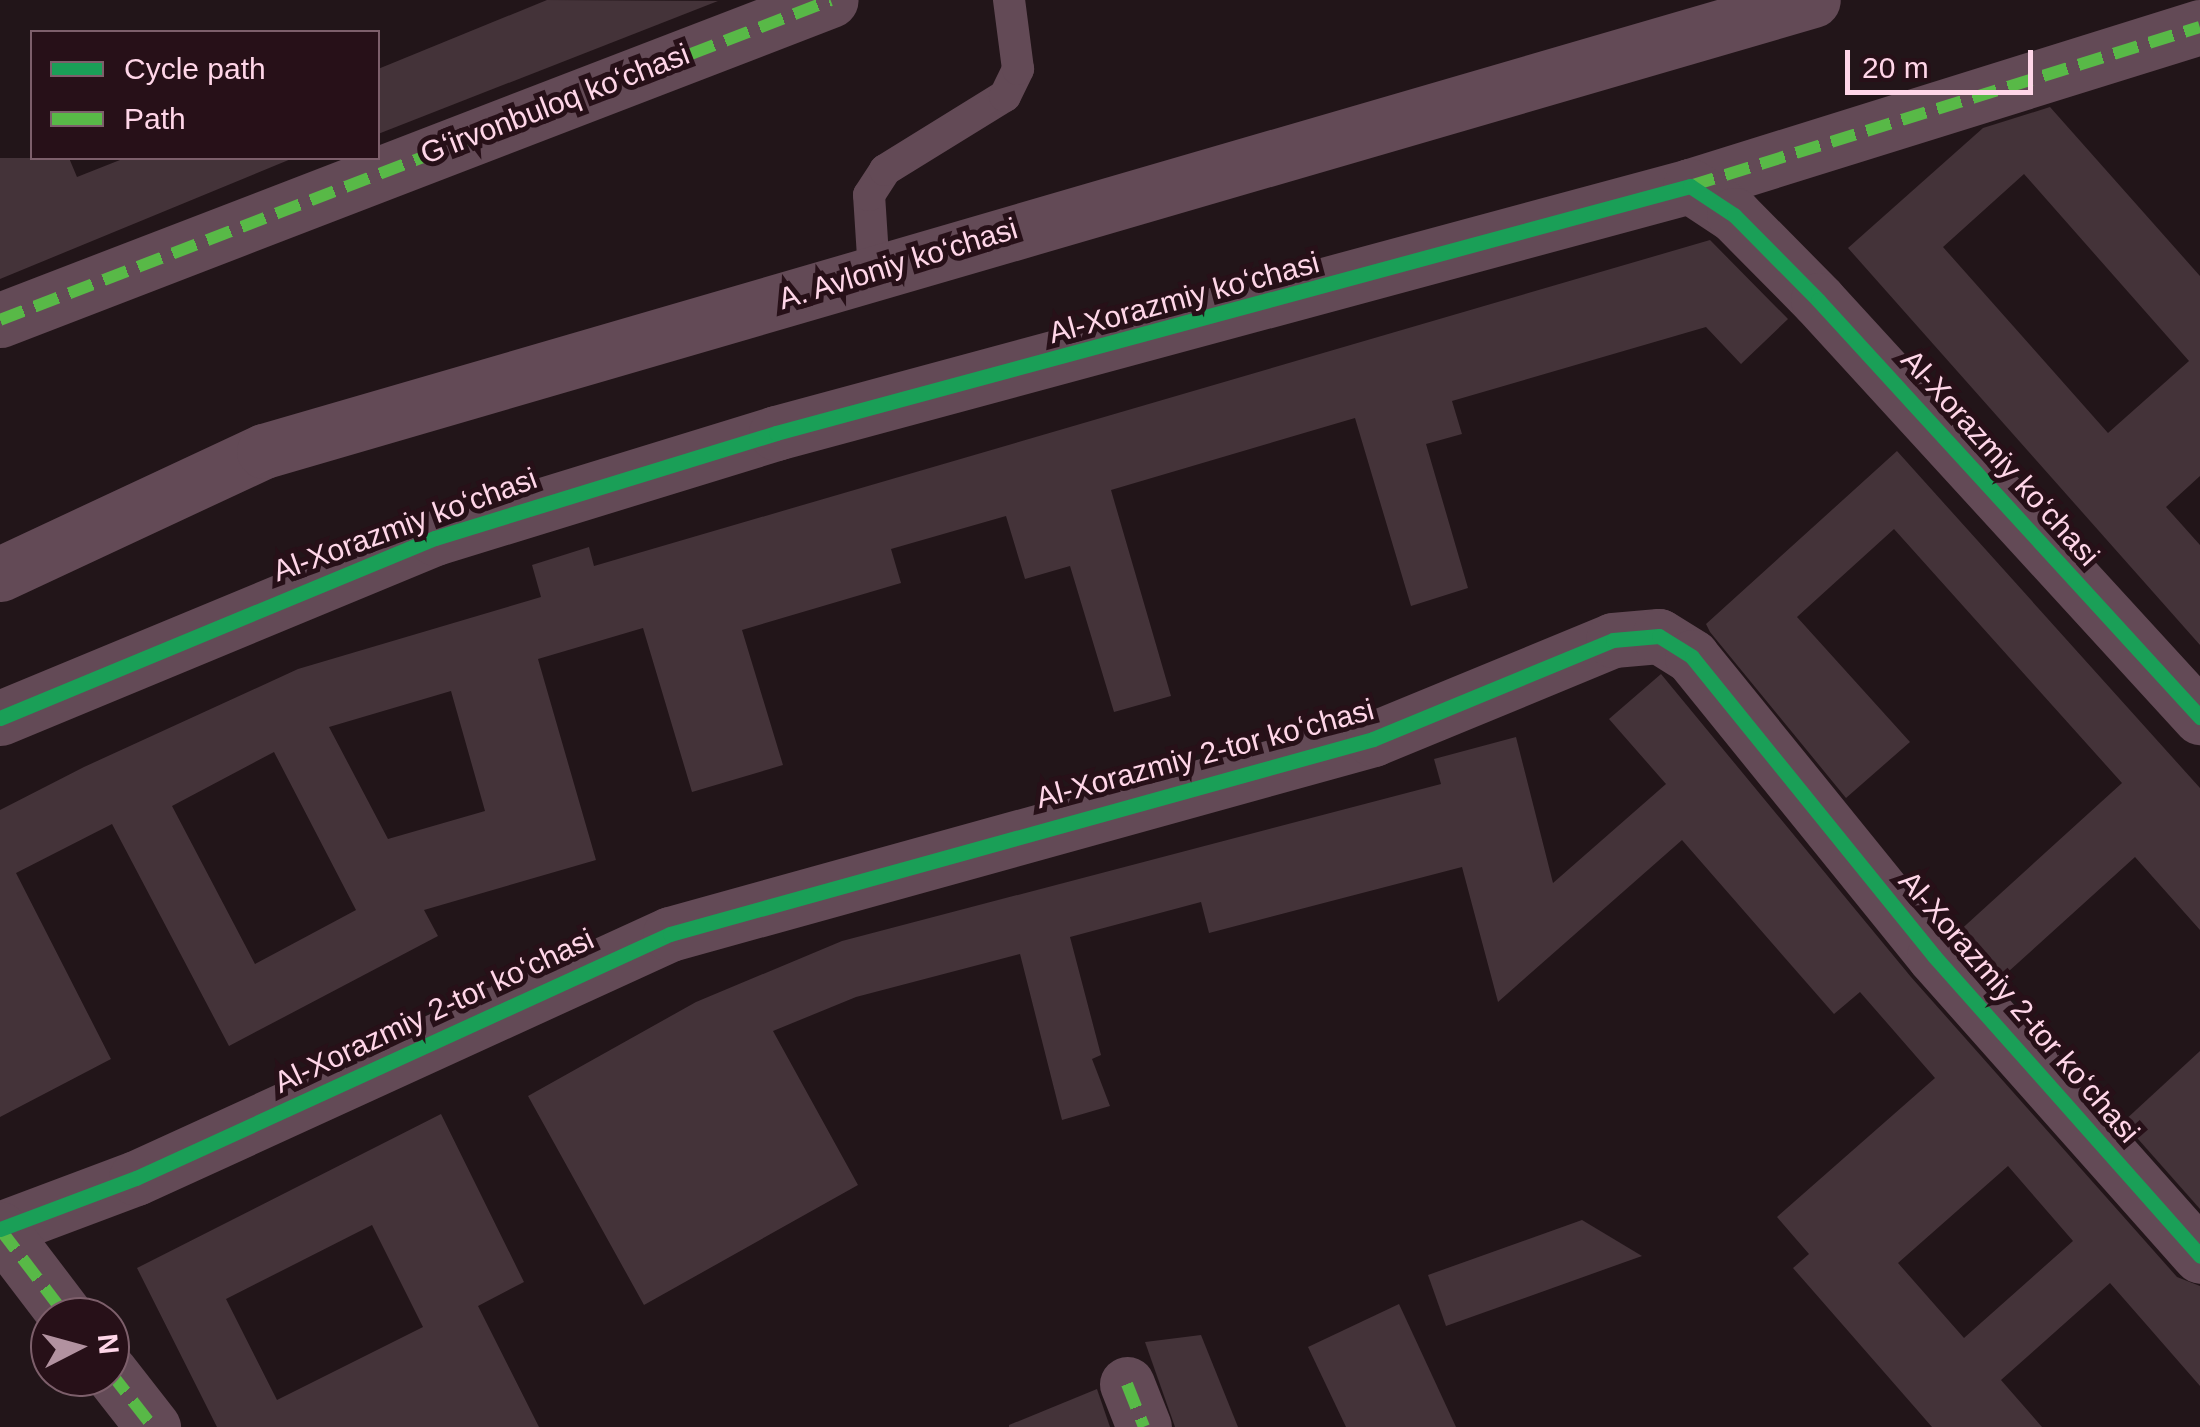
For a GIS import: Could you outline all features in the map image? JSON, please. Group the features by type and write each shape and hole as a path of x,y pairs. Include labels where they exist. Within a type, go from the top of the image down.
{"street":[{"name":"Gʻirvonbuloq koʻchasi","path":"0,320 831,0"},
{"name":"A. Avloniy ko‘chasi","path":"0,574 264,451 1813,0"},
{"path":"1690,186 2200,27"},
{"name":"Al-Xorazmiy koʻchasi","path":"0,718 435,538 776,433 1690,186 1734,215 1818,300 2200,717"},
{"name":"Al-Xorazmiy 2-tor koʻchasi","path":"0,1229 136,1178 670,934 1374,739 1612,640 1659,636 1692,657 1934,956 2200,1256"},
{"path":"0,1229 52,1297"},
{"path":"130,1397 153,1427"}],"lane":[{"path":"874,272 870,195 885,170 1005,96 1018,69 1009,0"}],"building":[{"path":"547,0 718,1 380,133 380,68"},
{"path":"2050,107 2200,276 2200,476 2166,507 2200,545 2200,645 1848,248 1983,128","holes":["2024,174 2189,361 2108,433 1943,247"]},
{"path":"0,158 70,160 77,177 120,160 289,160 0,279"},
{"path":"1710,240 1788,319 1741,364 1706,327 1452,401 1462,434 1426,444 1468,588 1411,606 1355,418 1111,490 1171,696 1114,712 1070,566 1025,579 1006,516 891,549 901,583 742,630 783,765 692,792 643,628 538,659 596,860 424,910 438,936 229,1046 112,824 16,873 111,1059 0,1117 0,810 298,669 541,597 532,565 589,547 594,566","holes":["451,691 485,811 388,839 329,727","274,752 356,910 255,964 172,806"]},
{"path":"1897,451 2200,788 2200,930 2135,857 1998,981 1956,934 2122,783 1894,529 1797,617 1910,742 1846,798 1710,632 1706,624"},
{"path":"1661,674 1911,977 2177,1277 2200,1286 2200,1386 2110,1283 2001,1380 2042,1427 1932,1427 1793,1268 1809,1254 1777,1217 1935,1078 1860,992 1834,1014 1682,840 1498,1002 1462,867 1209,933 1201,902 1070,937 1101,1055 1092,1059 1110,1106 1062,1120 1020,954 856,997 773,1031 858,1185 644,1305 528,1096 696,1002 842,941 1441,784 1434,759 1516,737 1553,883 1666,784 1609,719","holes":["2008,1166 2073,1241 1964,1338 1898,1263"]},
{"path":"2200,1051 2200,1209 2123,1122"},
{"path":"441,1114 524,1282 478,1306 539,1427 217,1427 137,1268","holes":["372,1225 423,1327 277,1400 226,1299"]},
{"path":"1582,1220 1642,1256 1446,1326 1428,1275"},
{"path":"1399,1304 1456,1427 1346,1427 1308,1347"},
{"path":"1201,1335 1238,1427 1175,1427 1145,1342"},
{"path":"1097,1389 1110,1427 1009,1427 1009,1425"}],"marked path":[{"path":"0,320 831,0"},
{"path":"1690,186 2200,27"},
{"path":"0,1229 52,1297"},
{"path":"1127,1384 1144,1427"},
{"path":"130,1397 153,1427"}],"cycle path":[{"path":"0,718 435,538 776,433 1690,186 1734,215 1818,300 2200,717"},
{"path":"0,1229 136,1178 670,934 1373,739 1613,640 1659,636 1692,657 1934,956 2200,1256"}]}
